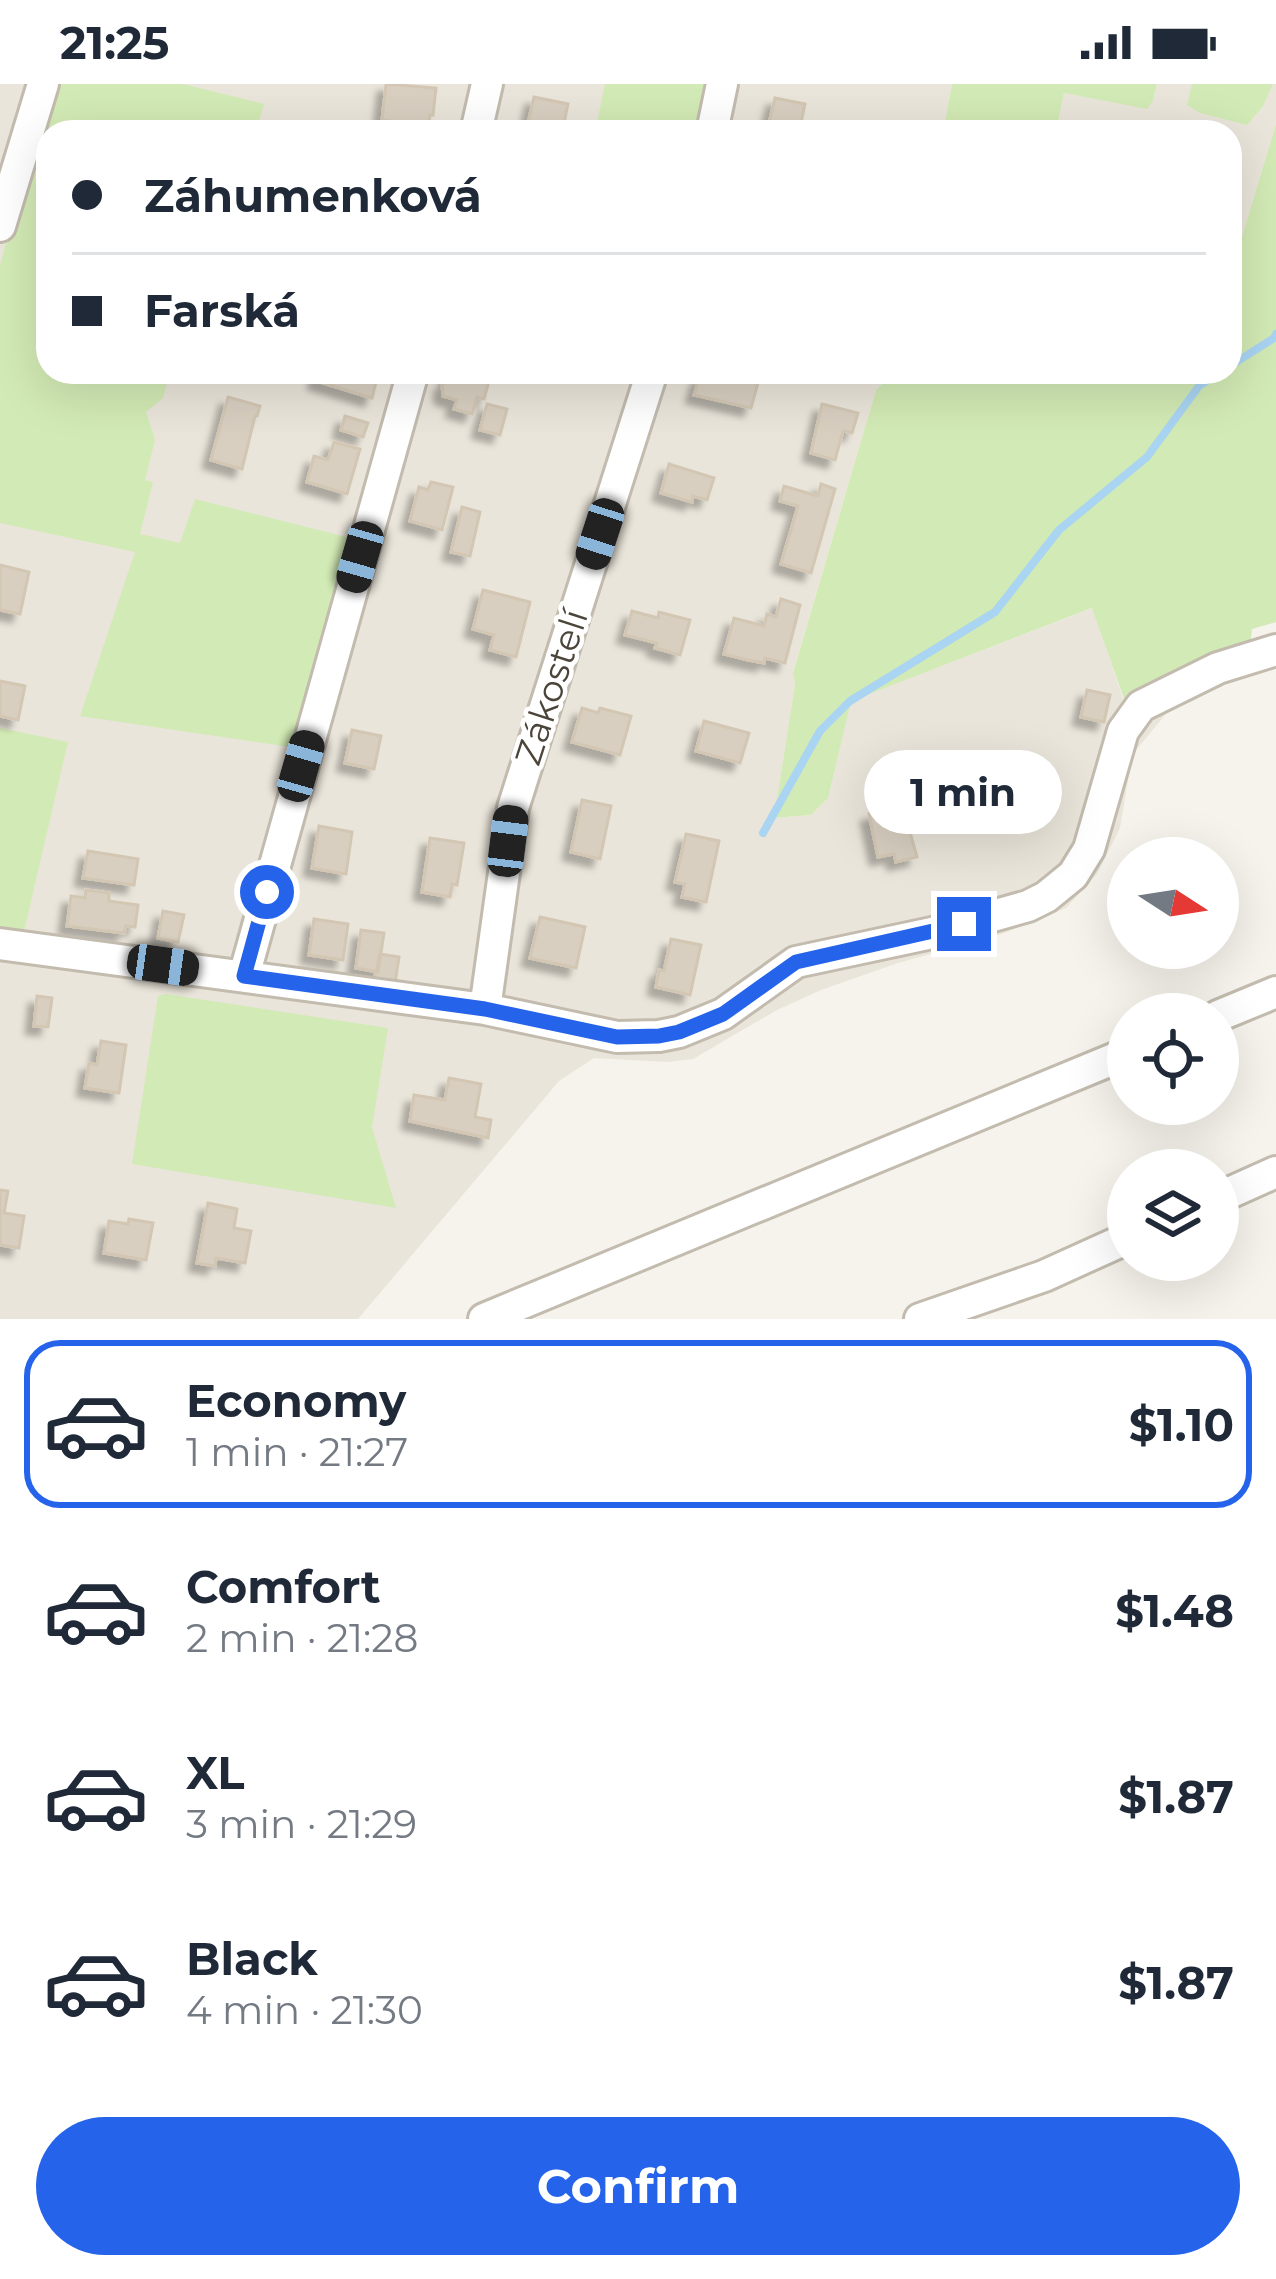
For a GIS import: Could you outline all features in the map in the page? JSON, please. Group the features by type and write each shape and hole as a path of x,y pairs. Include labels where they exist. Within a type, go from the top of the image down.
{"street":[{"path":"0,226 43,84"},
{"path":"479,120 487,84"},
{"path":"714,120 722,84"},
{"path":"244,976 409,384"},
{"name":"Zákostelí","path":"485,1009 513,808 648,384"},
{"path":"0,944 485,1009 617,1037 679,1032 723,1014 796,962 932,933 1028,906 1064,884 1082,863 1123,731 1142,706 1218,668 1276,650"},
{"path":"1239,1007 1276,992"},
{"path":"484,1319 1107,1062"},
{"path":"1239,1189 1276,1172"},
{"path":"920,1319 1044,1276 1107,1248"}],"shaded area":[{"path":"0,84 952,84 945,120 36,120 36,384 882,384 876,390 793,672 774,818 811,815 828,798 850,701 1093,608 1123,699 1166,676 1174,704 1132,755 1120,828 1116,837 1107,837 1107,854 1097,874 1066,908 1002,934 821,990 693,1059 594,1058 559,1081 358,1319 0,1319"},
{"path":"1157,84 1276,84 1276,124 1242,236 1242,120 1058,120 1064,93 1147,108"}],"green space":[{"path":"51,84 183,84 264,104 259,120 41,120"},
{"path":"605,84 714,84 707,120 598,120"},
{"path":"952,84 1157,84 1147,109 1064,93 1058,120 945,120"},
{"path":"1192,84 1273,84 1247,125 1187,105"},
{"path":"1276,124 1276,622 1252,629 1250,646 1166,676 1124,699 1092,608 851,701 828,798 811,815 774,818 793,673 876,390 882,384 1242,384 1242,236"},
{"path":"36,137 36,384 167,384 163,398 146,412 155,440 145,480 153,482 140,534 180,543 195,499 358,540 297,748 80,716 135,552 0,523 0,265"},
{"path":"0,728 68,742 20,936 0,936"},
{"path":"158,996 388,1028 372,1127 396,1208 132,1164"}],"building":[{"path":"386,84 436,88 429,120 382,120"},
{"path":"534,97 568,104 565,120 529,120"},
{"path":"775,98 805,104 802,120 770,120"},
{"path":"326,384 376,384 372,398"},
{"path":"488,384 484,399 477,397 472,414 454,409 457,400 443,396 442,385"},
{"path":"697,384 758,384 751,408 694,395"},
{"path":"228,397 260,406 242,469 211,460"},
{"path":"487,404 507,409 500,435 480,430"},
{"path":"822,404 858,413 852,433 843,431 835,460 811,453"},
{"path":"345,416 368,423 363,437 341,430"},
{"path":"334,442 360,449 347,494 307,482 314,456 328,460"},
{"path":"669,464 714,478 707,500 693,496 692,502 661,493"},
{"path":"431,482 453,487 442,530 410,521 419,487 428,490"},
{"path":"821,484 835,489 811,573 781,564 798,506 780,501 784,486 818,496"},
{"path":"462,507 480,512 470,556 451,552"},
{"path":"0,565 29,572 20,614 0,610"},
{"path":"483,590 530,602 516,657 490,650 494,635 473,629"},
{"path":"781,599 800,605 785,663 724,654 734,618 764,626 767,614 776,617"},
{"path":"632,611 690,620 680,655 625,635"},
{"path":"0,681 25,686 18,720 0,716"},
{"path":"1087,690 1110,695 1104,722 1081,717"},
{"path":"582,708 631,716 620,755 572,742"},
{"path":"704,721 749,733 740,763 696,751"},
{"path":"352,730 381,736 374,769 345,763"},
{"path":"582,800 611,806 600,859 571,852"},
{"path":"903,807 917,857 896,862 894,854 878,857 869,814"},
{"path":"319,826 352,832 346,874 312,868"},
{"path":"686,834 719,841 706,902 682,897 685,884 675,882"},
{"path":"430,838 464,843 457,885 452,884 450,897 422,892"},
{"path":"88,851 138,859 134,885 83,878"},
{"path":"86,890 109,893 109,901 138,905 135,927 126,926 124,933 67,926 71,896 85,898"},
{"path":"163,911 184,915 178,942 158,938"},
{"path":"540,917 585,927 576,968 530,958"},
{"path":"314,919 348,924 343,960 309,955"},
{"path":"361,930 384,933 378,972 356,968"},
{"path":"671,939 701,945 690,995 656,987"},
{"path":"380,954 399,957 395,983 374,980"},
{"path":"37,996 52,998 48,1027 34,1026"},
{"path":"101,1041 126,1045 119,1093 85,1088 89,1063 97,1065"},
{"path":"449,1078 481,1084 475,1117 491,1120 488,1138 410,1121 414,1095 445,1100"},
{"path":"0,1190 8,1191 4,1213 24,1216 19,1248 0,1245"},
{"path":"208,1203 237,1209 234,1228 251,1231 245,1263 216,1258 215,1266 197,1263"},
{"path":"129,1219 153,1223 146,1260 104,1253 109,1221 128,1224"}],"waterway":[{"path":"1242,358 1276,334"},
{"path":"763,833 820,731 850,701 995,612 1059,530 1147,457 1202,384"}],"route":[{"path":"267,892 244,976 485,1009 617,1037 659,1036 701,1024 723,1014 796,962 964,924"}]}
